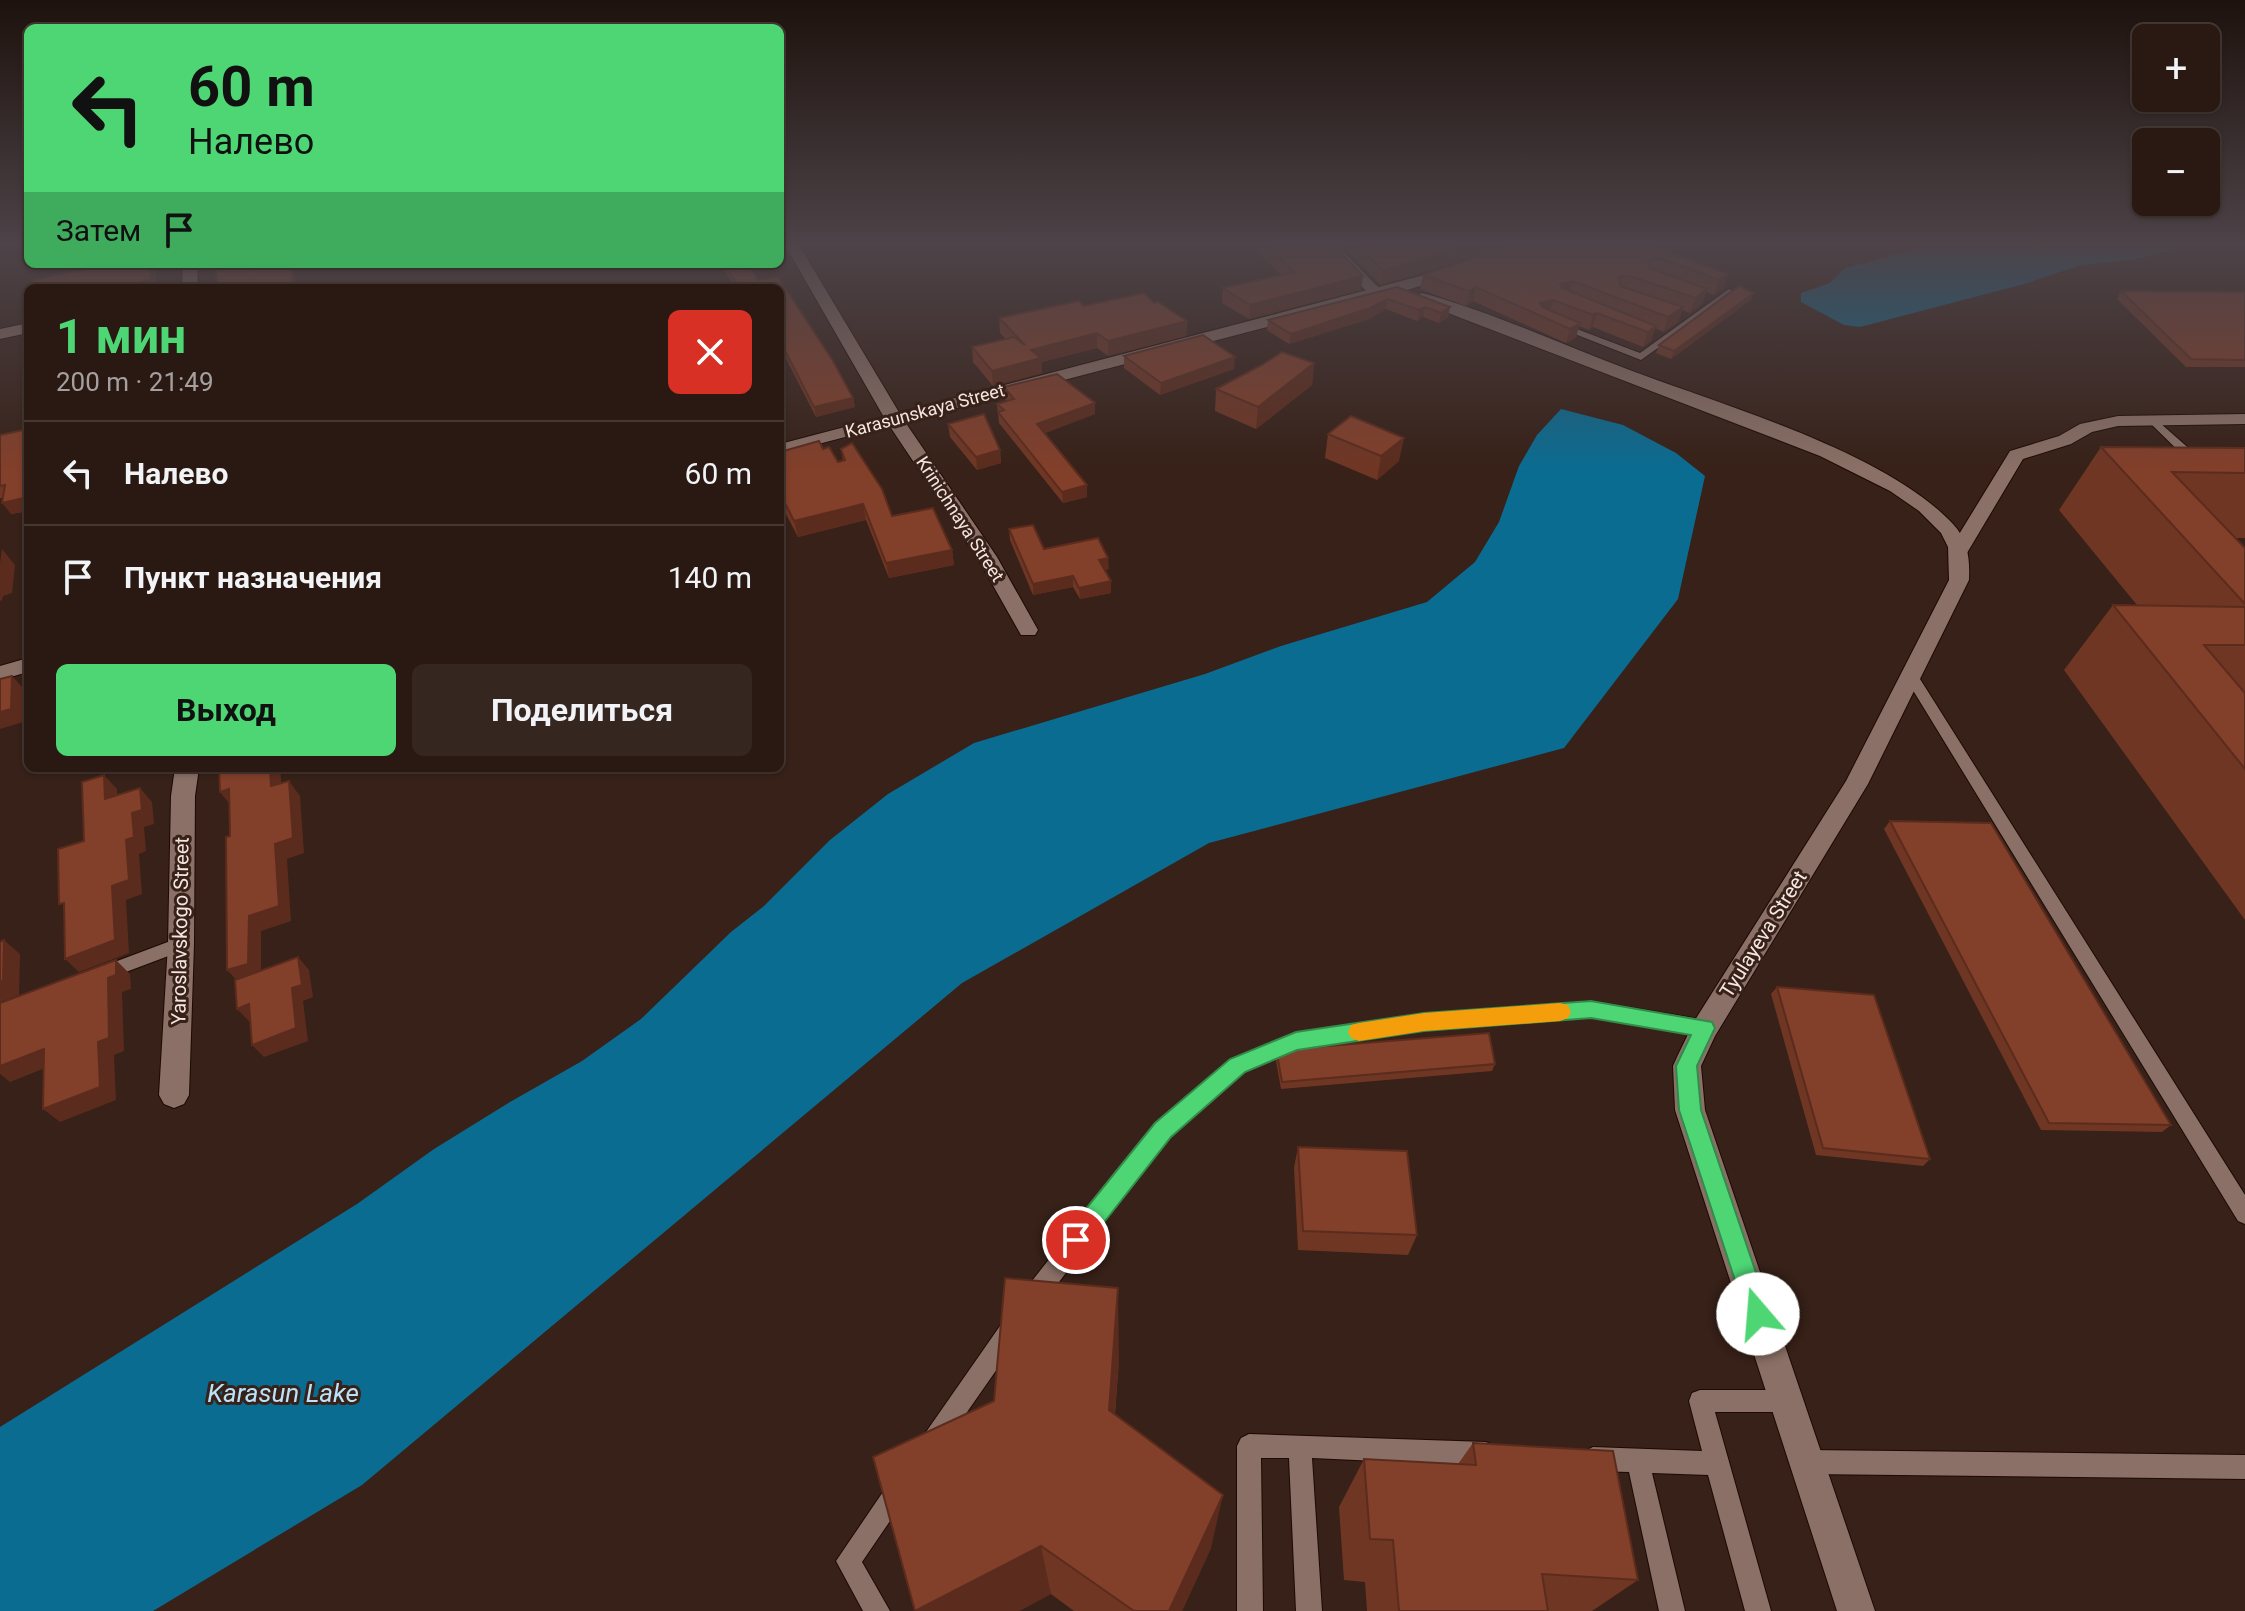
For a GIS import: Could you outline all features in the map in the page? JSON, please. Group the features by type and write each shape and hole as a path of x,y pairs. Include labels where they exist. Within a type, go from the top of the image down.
{"street":[{"name":"Krinichnaya Street","path":"836,320 894,419 987,557 1028,630"},
{"name":"Karasunskaya Street","path":"784,448 1268,320"},
{"path":"1481,320 1821,450 1882,480 1926,509 1948,529 1960,549 2016,455 2065,440 2086,428 2152,419 2245,419"},
{"path":"0,334 24,329"},
{"name":"Tyulayeva Street","path":"1856,1611 1690,1110 1687,1066 1705,1028 1856,784 1959,580 1960,549"},
{"path":"0,673 24,666"},
{"name":"Yaroslavskogo Street","path":"174,1095 181,944 183,796 186,772"}],"lane":[{"path":"1547,320 1641,357 1692,320"},
{"path":"1652,334 1665,339"},
{"path":"1602,365 1623,351"},
{"path":"2152,419 2204,468"},
{"path":"1910,674 2245,1214"},
{"path":"84,981 181,944"},
{"path":"877,1611 848,1561 1059,1261 1163,1130 1237,1065 1296,1041 1424,1022 1591,1009 1705,1028"},
{"path":"1758,1611 1700,1401 1787,1401"},
{"path":"1250,1611 1249,1446 1513,1455"},
{"path":"1300,1446 1309,1611"},
{"path":"1576,1458 1717,1463"},
{"path":"1638,1461 1672,1611"},
{"path":"1807,1462 2245,1467"}],"water":[{"path":"1835,320 1886,320 1860,327"},
{"name":"Karasun Lake","path":"1561,409 1623,425 1676,453 1705,476 1678,599 1564,748 1209,843 962,983 362,1485 153,1611 0,1611 0,1427 357,1204 434,1149 582,1061 641,1019 731,932 764,906 830,840 888,794 974,743 1205,674 1281,646 1427,602 1475,562 1499,522 1519,466 1537,435"}],"building":[{"path":"784,320 806,320 853,398 814,407 784,349"},
{"path":"1001,320 1187,321 1108,341 1097,333 1031,350 1041,358 992,371 972,347 1014,337 1025,345"},
{"path":"1268,320 1333,320 1291,334"},
{"path":"1550,320 1580,323 1570,329"},
{"path":"1616,320 1642,320 1656,326 1648,332"},
{"path":"1693,320 1717,320 1674,351 1659,345"},
{"path":"2151,320 2245,320 2245,360 2191,359"},
{"path":"1203,335 1235,357 1161,383 1124,356"},
{"path":"1282,352 1314,363 1258,407 1216,389 1262,365"},
{"path":"1057,374 1095,403 1037,424 1087,485 1062,492 998,412 1004,410 997,404 1014,399 1004,387"},
{"path":"984,414 1000,450 976,457 948,424"},
{"path":"1351,416 1404,438 1381,456 1328,434"},
{"path":"24,430 24,498 2,503 5,485 0,486 0,435"},
{"path":"819,441 823,449 829,447 838,462 845,460 841,449 852,443 882,489 892,516 933,508 952,550 886,563 863,504 794,521 784,501 784,451"},
{"path":"2101,447 2245,448 2245,473 2172,472 2245,548 2245,604"},
{"path":"1033,525 1044,549 1098,538 1108,558 1099,560 1111,581 1079,588 1073,576 1033,584 1009,529"},
{"path":"2113,605 2245,607 2245,645 2204,645 2245,693 2245,769"},
{"path":"12,676 11,709 0,712 0,679"},
{"path":"219,772 270,772 271,786 289,781 293,838 275,844 279,906 249,916 248,964 227,970 226,837 230,836 229,789 220,792"},
{"path":"104,775 105,799 140,788 142,810 132,813 134,837 126,840 129,880 112,886 115,940 65,959 64,903 59,904 58,849 84,841 82,782"},
{"path":"1890,821 1991,823 2171,1125 2049,1123"},
{"path":"4,940 3,981 0,982 0,942"},
{"path":"298,957 302,985 292,988 296,1028 252,1045 249,1004 237,1009 235,980"},
{"path":"116,960 116,975 108,978 109,1038 98,1042 100,1087 43,1109 44,1049 0,1066 0,1003"},
{"path":"1777,987 1874,995 1930,1159 1823,1148"},
{"path":"1489,1033 1495,1064 1282,1082 1277,1054 1289,1049"},
{"path":"1298,1147 1407,1151 1417,1235 1303,1231"},
{"path":"1005,1278 1118,1288 1109,1410 1223,1495 1169,1611 1134,1611 1041,1546 915,1611 873,1457 994,1401"},
{"path":"1473,1443 1613,1451 1638,1580 1542,1574 1548,1611 1399,1611 1393,1540 1370,1539 1364,1459 1476,1465"}],"slow traffic":[{"path":"1359,1032 1424,1022 1560,1012"}],"route":[{"path":"1076,1240 1163,1130 1237,1065 1296,1041 1424,1022 1591,1009 1705,1028 1687,1066 1690,1110 1758,1314"}]}
